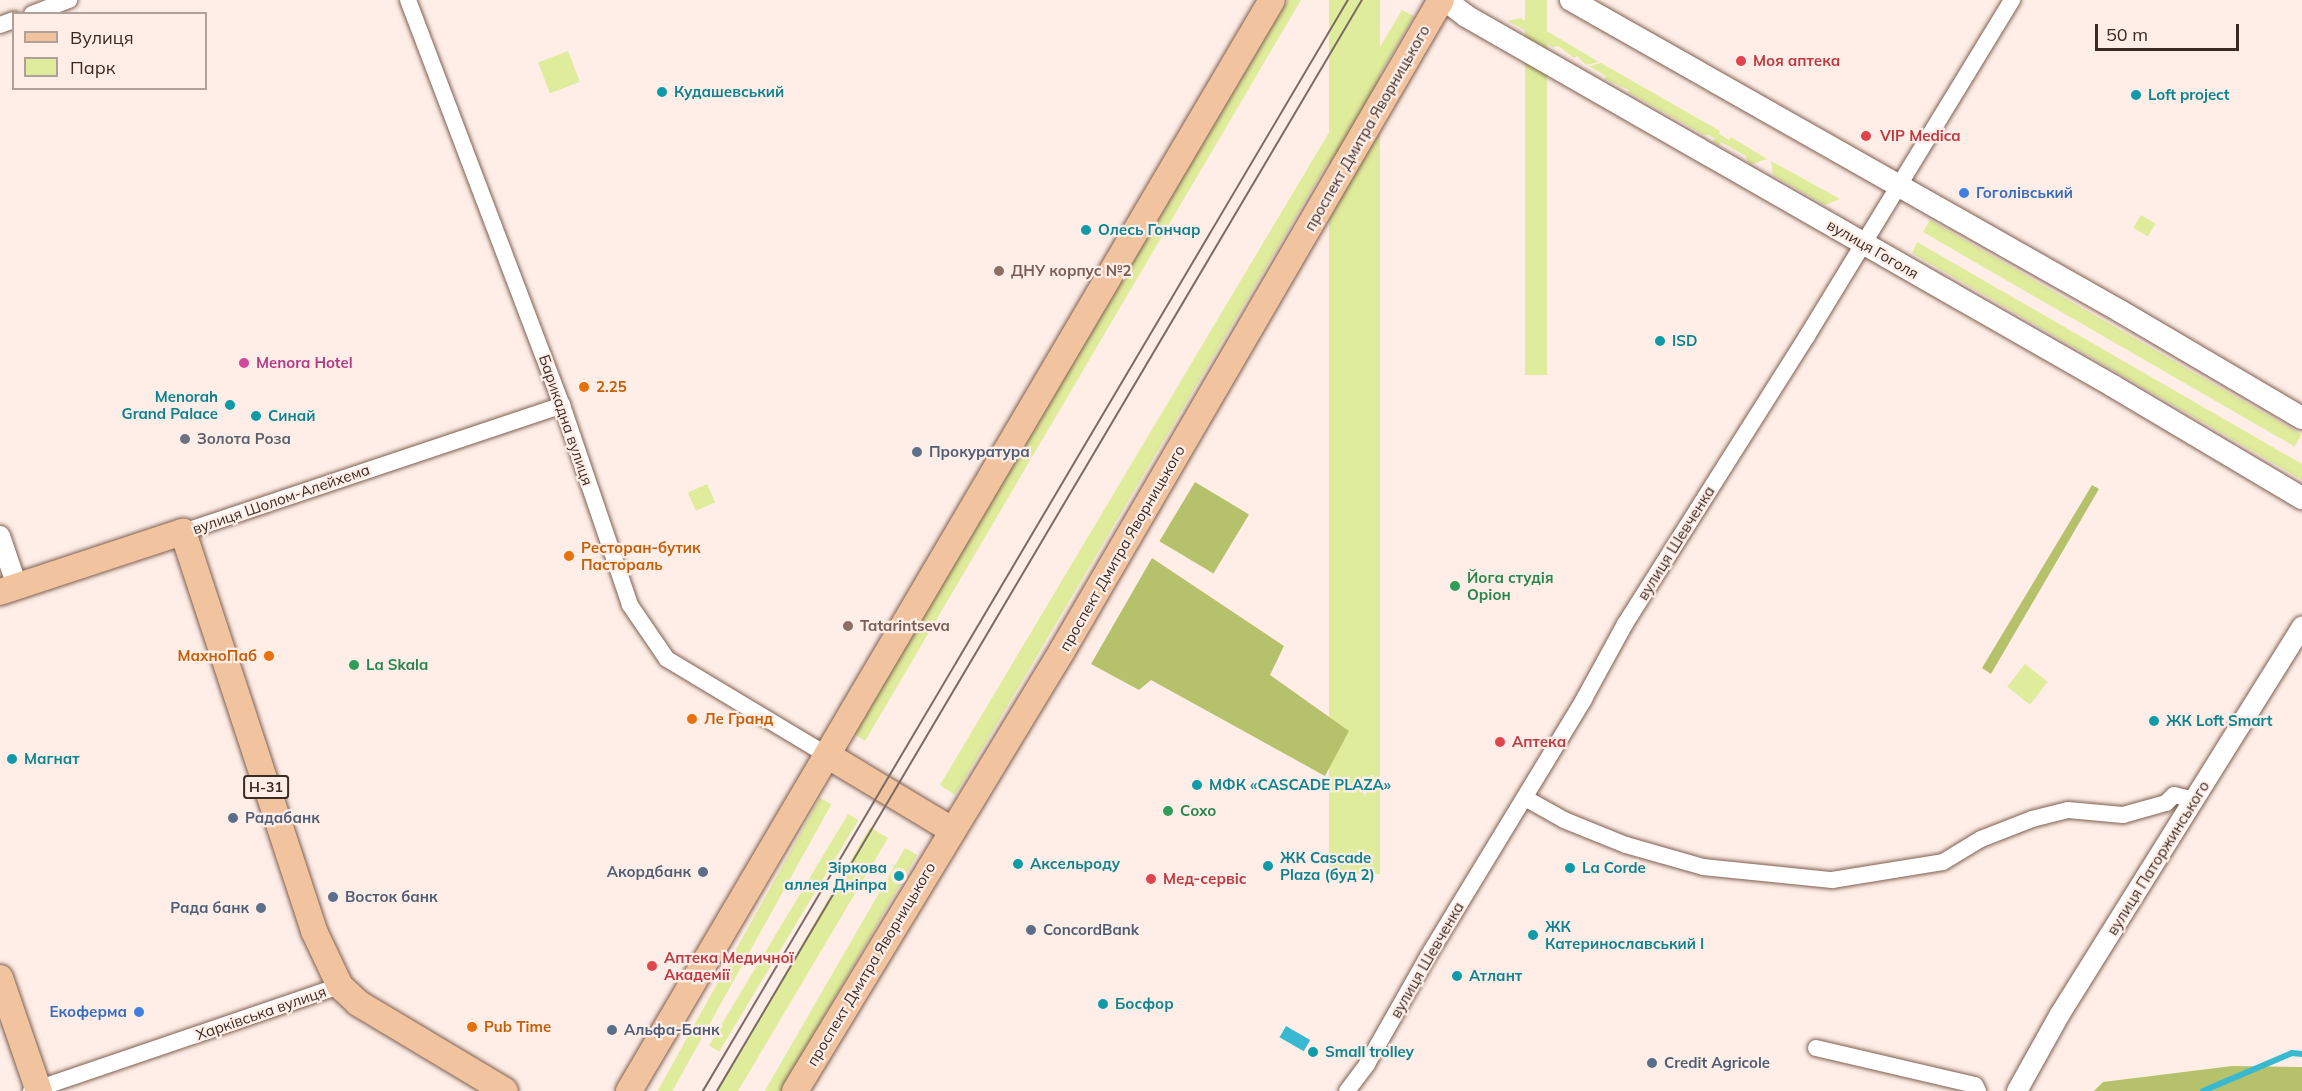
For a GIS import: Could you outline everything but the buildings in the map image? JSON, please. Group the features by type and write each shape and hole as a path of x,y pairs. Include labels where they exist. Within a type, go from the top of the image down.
{"main road":[{"path":"629,1091 1272,0"},
{"name":"вулиця Гоголя","path":"1443,0 1466,16 2104,380 2302,498"},
{"name":"проспект Дмитра Яворницького","path":"795,1091 1132,532 1443,0"},
{"path":"1571,0 2302,417"},
{"name":"вулиця Шолом-Алейхема","path":"8,589 183,532"},
{"name":"Н-31","path":"183,532 314,931 340,986"},
{"path":"827,755 952,830"},
{"path":"0,978 36,1090"},
{"name":"Харківська вулиця","path":"340,986 358,1003 505,1091"}],"street":[{"path":"38,12 69,0"},
{"name":"Барикадна вулиця","path":"408,0 562,405 630,605 667,658 827,755"},
{"name":"вулиця Шевченка","path":"1352,1089 1428,956 1525,798 1625,624 1807,336 2012,0"},
{"name":"вулиця Шолом-Алейхема","path":"183,532 562,405"},
{"path":"0,536 8,589"},
{"name":"вулиця Паторжинського","path":"2017,1091 2060,1014 2302,626"},
{"path":"1525,798 1564,820 1626,844 1703,867 1832,880 1943,862 1981,839 2032,819 2068,810 2123,815 2166,803 2174,795 2194,800"},
{"name":"Харківська вулиця","path":"36,1090 340,986"},
{"path":"1816,1048 1975,1085 1978,1091"}],"green space":[{"path":"1288,0 1301,0 865,741 854,734"},
{"path":"1329,0 1380,0 1380,874 1329,874"},
{"path":"1525,0 1547,0 1547,375 1525,375"},
{"path":"1402,10 1414,16 955,795 940,785"},
{"path":"1520,18 1541,30 1543,40 1508,21"},
{"path":"1545,30 1599,62 1586,65 1577,56 1574,58 1558,46 1553,47 1546,43"},
{"path":"568,51 580,82 550,93 538,62"},
{"path":"1601,63 1720,131 1719,134 1729,140 1731,137 1767,159 1753,164 1747,161 1746,156 1721,142 1719,145 1713,142 1715,139 1707,134 1706,136 1628,92 1629,90 1605,79 1606,76 1589,66"},
{"path":"1771,161 1840,199 1825,205 1773,175"},
{"path":"2141,215 2156,224 2148,237 2133,228"},
{"path":"1930,220 2302,434 2295,447 1923,232"},
{"path":"1917,242 2302,464 2302,480 1912,253"},
{"path":"1195,482 1249,514 1213,574 1159,541"},
{"path":"707,484 715,502 696,511 688,493"},
{"path":"2092,485 2099,489 1991,674 1982,668"},
{"path":"1152,558 1284,646 1270,675 1349,731 1325,776 1151,680 1139,690 1091,664"},
{"path":"2025,664 2048,682 2030,705 2007,687"},
{"path":"820,798 831,804 672,1091 658,1091"},
{"path":"848,814 858,820 719,1052 709,1045"},
{"path":"870,827 888,838 738,1091 717,1091"},
{"path":"905,848 917,855 781,1091 765,1091"},
{"path":"2232,1066 2302,1067 2302,1091 2094,1091 2103,1082"}],"water":[{"path":"1286,1026 1310,1040 1304,1051 1280,1037"}],"waterway":[{"path":"2203,1091 2292,1053 2302,1054"}],"tram line":[{"path":"703,1091 1348,0"},
{"path":"717,1091 1362,0"}],"place":[{"name":"Моя аптека","path":"1741,61"},
{"name":"Кудашевський","path":"662,92"},
{"name":"Loft project","path":"2136,95"},
{"name":"VIP Medica","path":"1866,136"},
{"name":"Гоголівський","path":"1964,193"},
{"name":"Олесь Гончар","path":"1086,230"},
{"name":"ДНУ корпус №2","path":"999,271"},
{"name":"ISD","path":"1660,341"},
{"name":"Menora Hotel","path":"244,363"},
{"name":"2.25","path":"584,387"},
{"name":"Menorah Grand Palace","path":"230,405"},
{"name":"Синай","path":"256,416"},
{"name":"Золота Роза","path":"185,439"},
{"name":"Прокуратура","path":"917,452"},
{"name":"Ресторан-бутик Пастораль","path":"569,556"},
{"name":"Йога студія Оріон","path":"1455,586"},
{"name":"Tatarintseva","path":"848,626"},
{"name":"МахноПаб","path":"269,656"},
{"name":"La Skala","path":"354,665"},
{"name":"Ле Гранд","path":"692,719"},
{"name":"ЖК Loft Smart","path":"2154,721"},
{"name":"Аптека","path":"1500,742"},
{"name":"Магнат","path":"12,759"},
{"name":"МФК «CASCADE PLAZA»","path":"1197,785"},
{"name":"Сохо","path":"1168,811"},
{"name":"Радабанк","path":"233,818"},
{"name":"Аксельроду","path":"1018,864"},
{"name":"ЖК Cascade Plaza (буд 2)","path":"1268,866"},
{"name":"La Corde","path":"1570,868"},
{"name":"Акордбанк","path":"703,872"},
{"name":"Зіркова аллея Дніпра","path":"899,876"},
{"name":"Мед-сервіс","path":"1151,879"},
{"name":"Восток банк","path":"333,897"},
{"name":"Рада банк","path":"261,908"},
{"name":"ConcordBank","path":"1031,930"},
{"name":"ЖК Катеринославський I","path":"1533,935"},
{"name":"Аптека Медичної Академії","path":"652,966"},
{"name":"Атлант","path":"1457,976"},
{"name":"Босфор","path":"1103,1004"},
{"name":"Екоферма","path":"139,1012"},
{"name":"Pub Time","path":"472,1027"},
{"name":"Альфа-Банк","path":"612,1030"},
{"name":"Small trolley","path":"1313,1052"},
{"name":"Credit Agricole","path":"1652,1063"}]}
